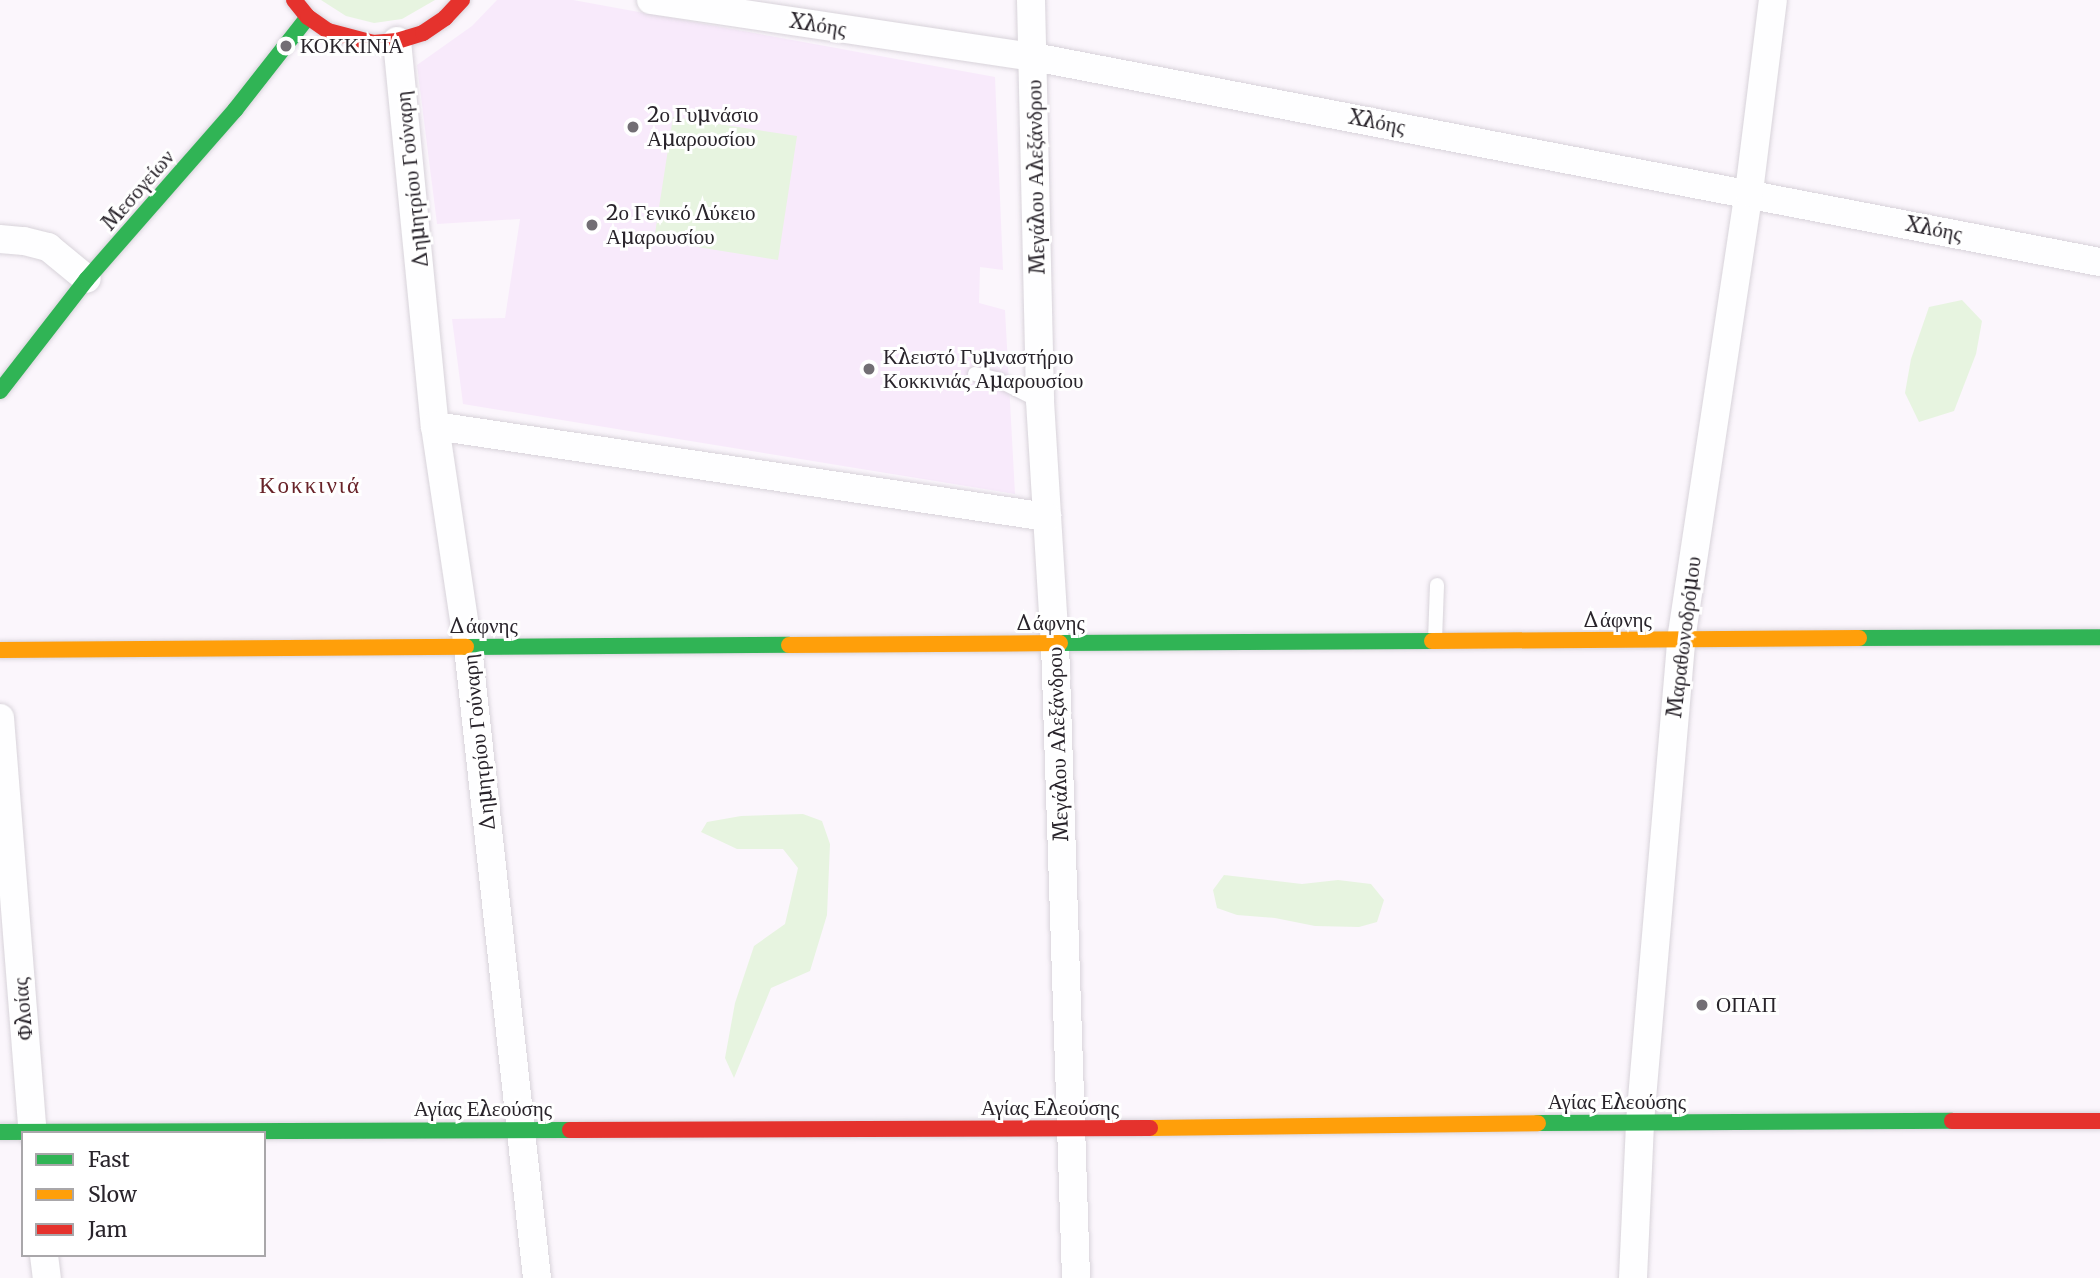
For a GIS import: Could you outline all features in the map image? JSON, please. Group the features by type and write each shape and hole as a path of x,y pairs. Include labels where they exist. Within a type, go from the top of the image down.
{"street":[{"path":"294,0 308,17 328,31 373,43 397,41 423,33 446,18 462,0"},
{"name":"Χλόης","path":"651,0 1034,57 2100,261"},
{"name":"Μεγάλου Αλεξάνδρου","path":"1031,0 1040,401 1055,643 1076,1278"},
{"name":"Μαραθωνοδρόμου","path":"1633,1278 1640,1122 1681,640 1749,192 1773,0"},
{"name":"Μεσογείων","path":"0,391 87,279 235,110 308,17"},
{"name":"Δημητρίου Γούναρη","path":"397,41 435,426 468,647 537,1278"},
{"path":"0,239 48,247 87,279"},
{"path":"435,426 1047,517"},
{"name":"Δάφνης","path":"0,650 2100,637"},
{"name":"Φλοίας","path":"0,718 33,1131"},
{"name":"Αγίας Ελεούσης","path":"196,1131 1070,1129 1640,1122 2100,1121"},
{"name":"Αγίας Ελεούσης","path":"0,1132 21,1132"},
{"path":"44,1257 47,1278"}],"lane":[{"path":"975,374 996,379 1040,401"},
{"path":"1435,642 1437,584"}],"shaded area":[{"path":"497,0 573,0 995,77 1003,270 980,267 979,303 1005,310 1015,494 463,404 452,319 505,318 520,219 437,224 417,65 472,26"}],"green space":[{"path":"321,0 435,0 402,19 374,23 346,16"},
{"path":"673,117 797,136 778,260 654,240"},
{"path":"1962,300 1982,321 1976,354 1954,411 1919,422 1905,393 1911,359 1929,307"},
{"path":"803,814 822,821 830,844 827,915 810,971 771,988 734,1078 725,1058 735,1003 754,946 785,924 798,868 783,849 737,849 701,832 707,822 741,816"},
{"path":"1224,875 1302,884 1338,880 1371,884 1384,900 1377,922 1359,927 1315,926 1275,918 1237,915 1217,908 1213,890"}],"traffic: fast":[{"path":"0,391 87,279 235,110 308,17"},
{"path":"1859,638 2100,637"},
{"path":"1060,643 1432,641"},
{"path":"466,647 789,645"},
{"path":"1538,1123 1952,1121"},
{"path":"266,1131 570,1130"},
{"path":"0,1132 21,1132"}],"traffic: slow":[{"path":"1432,641 1859,638"},
{"path":"789,645 1060,643"},
{"path":"0,650 466,647"},
{"path":"1150,1128 1538,1123"}],"traffic: jam":[{"path":"294,0 308,17 328,31 373,43 397,41 423,33 445,18 462,0"},
{"path":"1952,1121 2100,1121"},
{"path":"570,1130 1150,1128"}],"place":[{"name":"ΚΟΚΚΙΝΙΑ","path":"286,46"},
{"name":"2ο Γυμνάσιο Αμαρουσίου","path":"633,127"},
{"name":"2ο Γενικό Λύκειο Αμαρουσίου","path":"592,225"},
{"name":"Κλειστό Γυμναστήριο Κοκκινιάς Αμαρουσίου","path":"869,369"},
{"name":"ΟΠΑΠ","path":"1702,1005"}],"district":[{"name":"Κοκκινιά","path":"310,485"}]}
